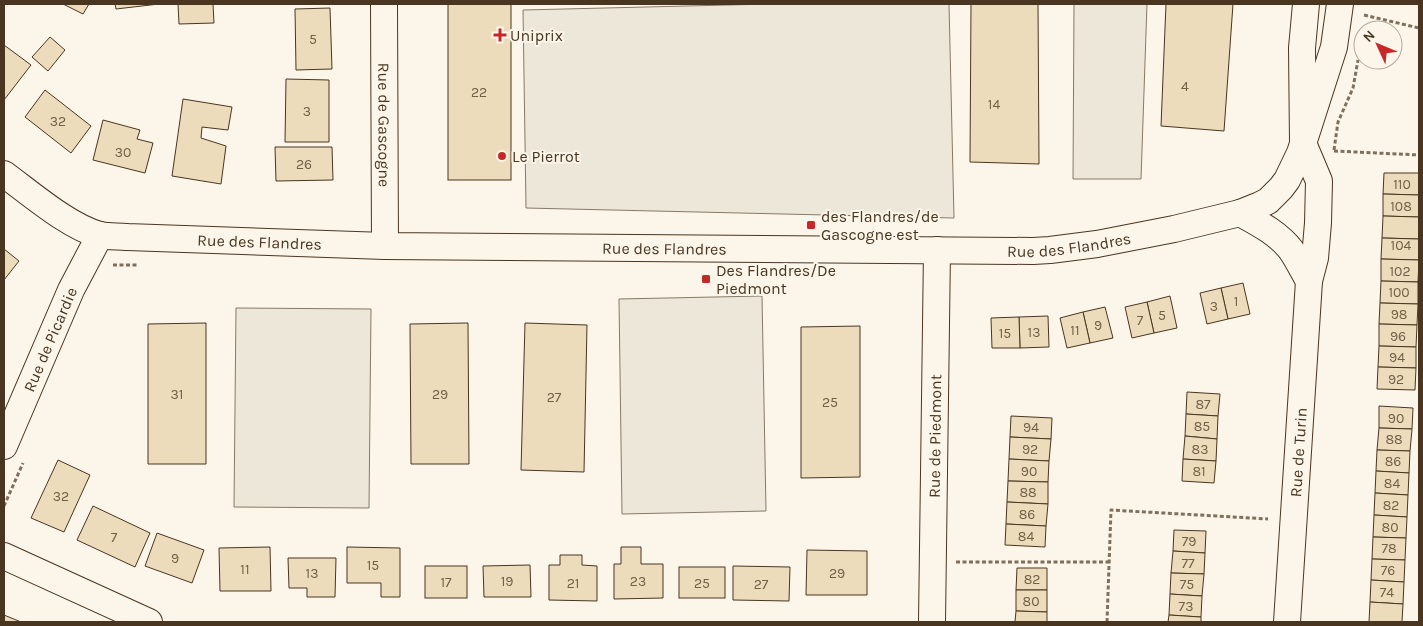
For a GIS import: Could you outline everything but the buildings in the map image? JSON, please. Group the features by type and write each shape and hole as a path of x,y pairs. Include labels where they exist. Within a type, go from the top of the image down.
{"street":[{"name":"Rue de Gascogne","path":"384,4 385,246"},
{"name":"Rue de Turin","path":"1286,622 1309,281 1315,258 1318,223 1319,181 1302,144 1302,48 1306,4"},
{"path":"1302,144 1334,47 1352,7"},
{"name":"Rue des Flandres","path":"4,174 65,218 86,230 100,235 385,246 1033,251 1080,247 1174,229 1240,213 1260,205 1281,188 1292,171 1302,144"},
{"path":"1240,213 1270,231 1286,244 1299,262 1309,281"},
{"name":"Rue de Picardie","path":"14,454 71,290 100,235"},
{"name":"Rue de Piedmont","path":"932,622 937,250"},
{"path":"4,556 149,622"}],"path":[{"path":"1352,7 1364,15 1419,28"},
{"path":"1333,160 1338,122 1353,88 1357,70"},
{"path":"1334,151 1419,155"},
{"path":"112,265 139,264"},
{"path":"4,506 14,454"},
{"path":"1107,622 1111,510 1293,520"},
{"path":"932,562 1108,562"}],"shaded area":[{"path":"769,4 949,4 954,218 526,208 523,10"},
{"path":"1074,4 1147,4 1141,179 1073,179"},
{"path":"762,296 766,511 622,514 619,299"},
{"path":"236,308 371,309 369,508 234,507"}],"place":[{"name":"Uniprix","path":"500,35"},
{"name":"Le Pierrot","path":"502,156"},
{"name":"des Flandres/de Gascogne est","path":"811,225"},
{"name":"Des Flandres/De Piedmont","path":"706,279"}]}
